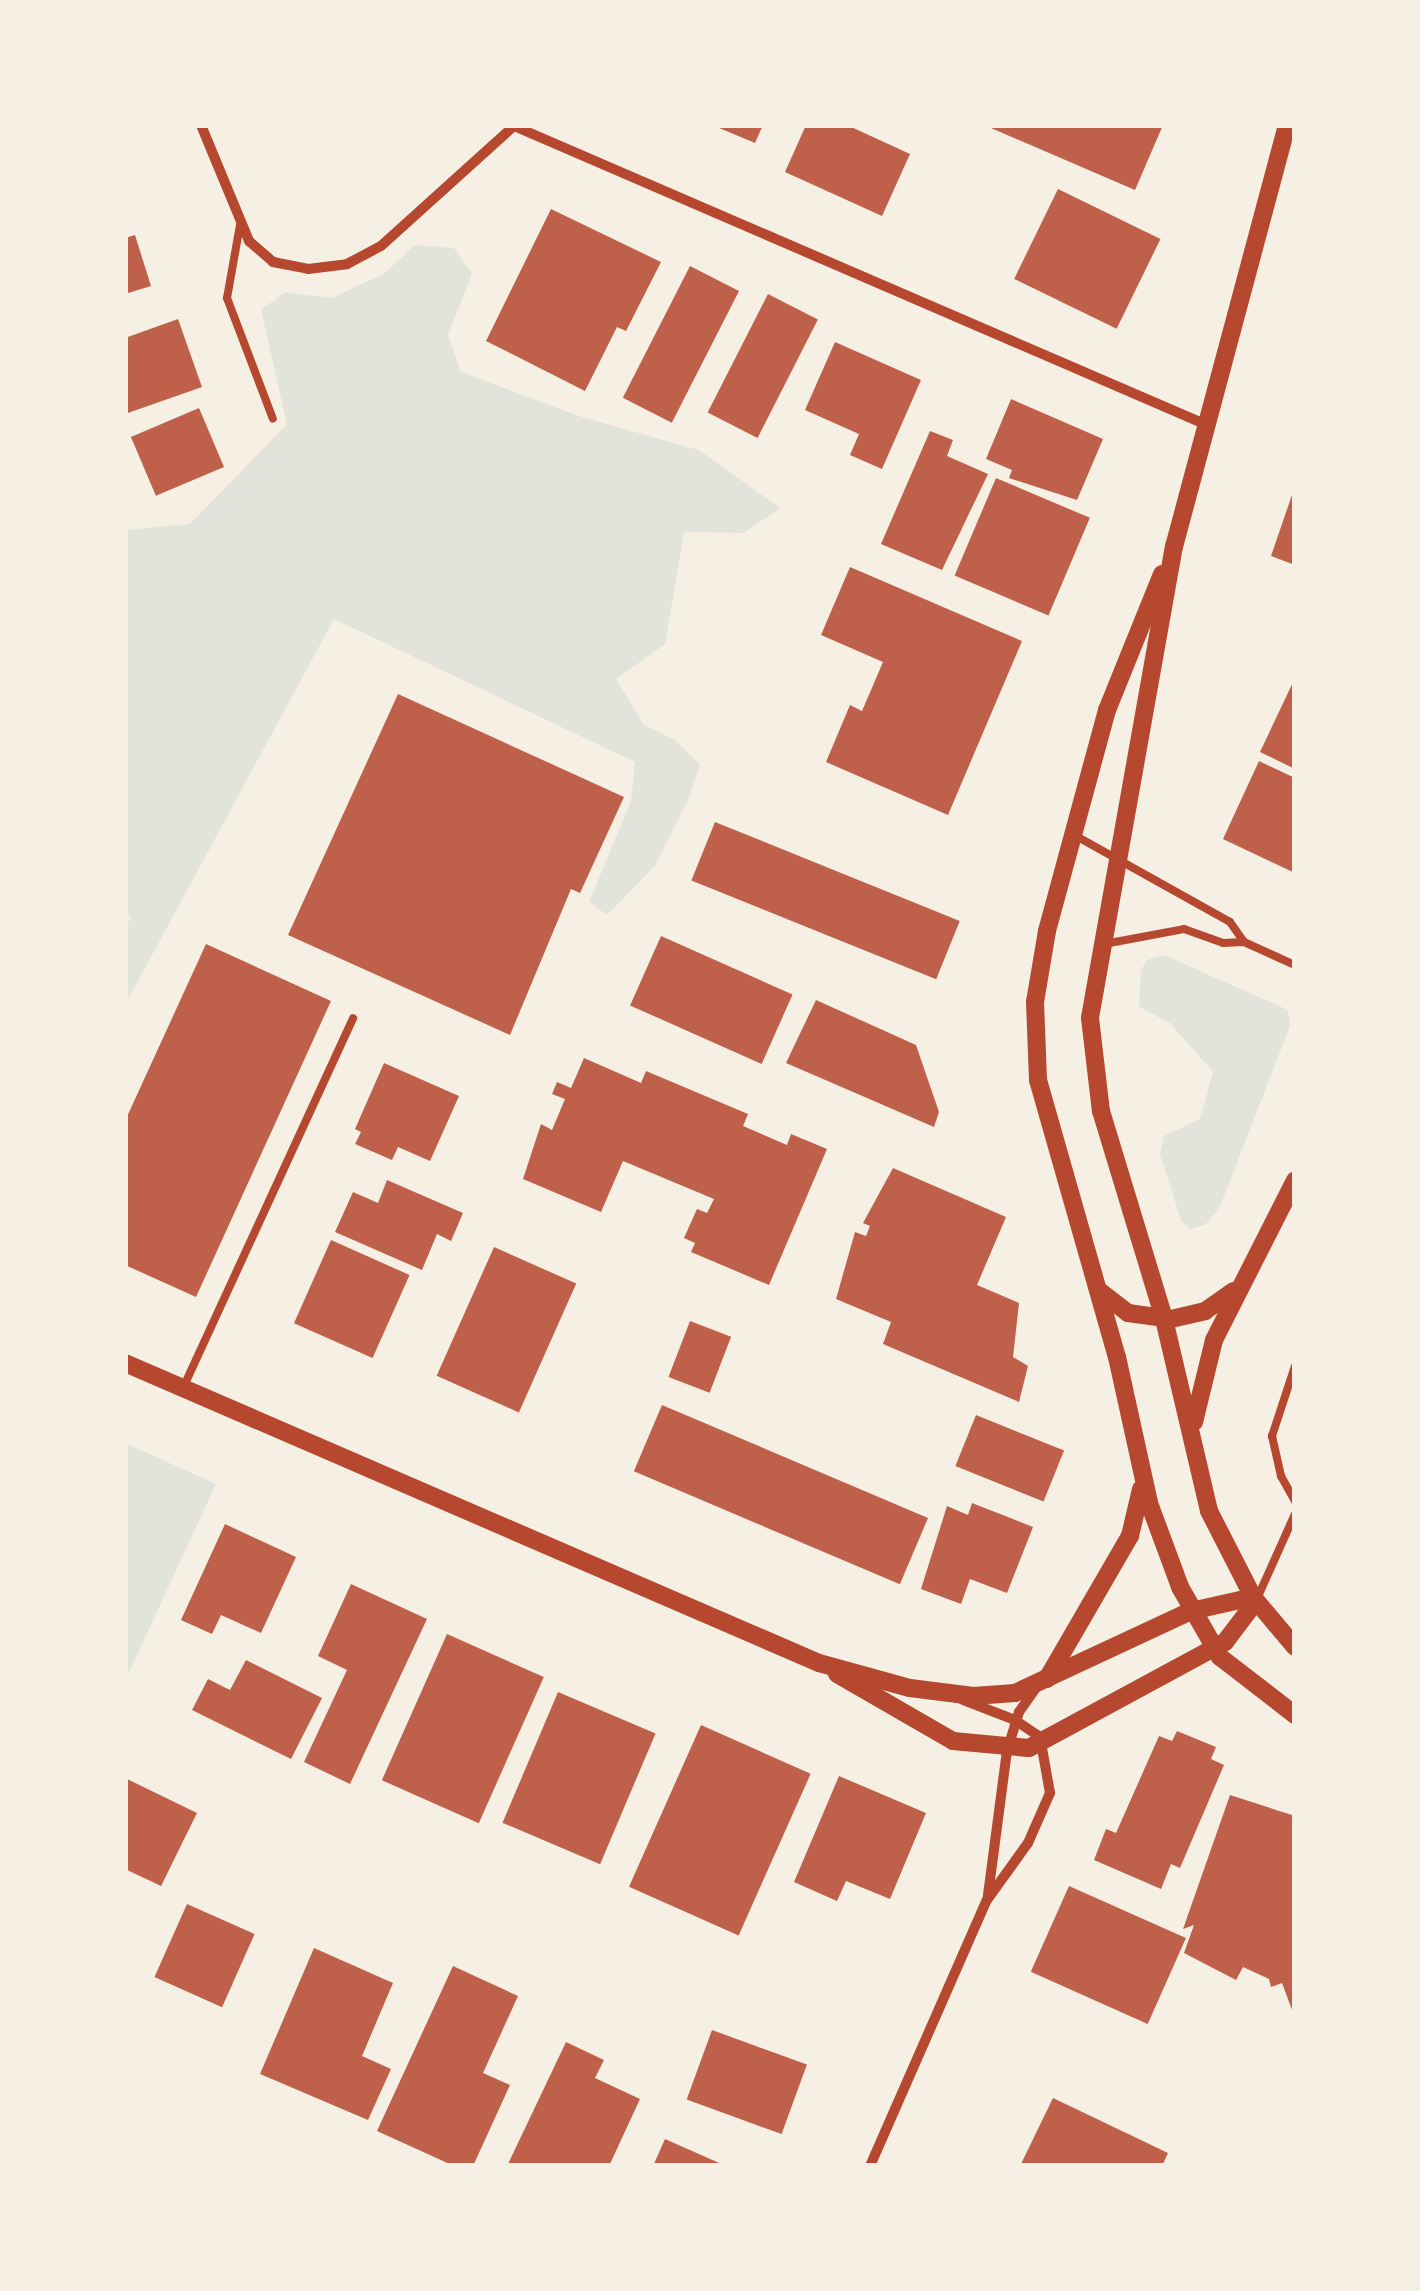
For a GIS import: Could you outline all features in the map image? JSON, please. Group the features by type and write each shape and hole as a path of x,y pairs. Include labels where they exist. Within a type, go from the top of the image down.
{"street":[{"path":"201,125 240,225 263,255 289,267 357,260 398,234 514,126 1207,424"},
{"path":"1287,125 1174,546 1150,706 1113,858 1090,999 1091,1061 1164,1319 1210,1511 1255,1599 1295,1647"},
{"path":"1174,546 1107,710 1073,834 1040,964 1036,1056 1043,1106 1098,1288 1142,1468 1191,1611 1214,1649 1247,1683 1295,1715"},
{"path":"1195,1442 1199,1384 1237,1286 1295,1180"},
{"path":"1098,1288 1128,1313 1164,1319 1204,1311 1237,1286"},
{"path":"125,1363 820,1663 938,1735 1007,1750 1044,1743 1214,1649 1242,1625 1255,1599"},
{"path":"986,1900 1007,1750 1015,1720 1044,1681 1130,1536 1142,1468"},
{"path":"946,1694 1001,1695 1044,1681 1191,1611 1255,1599"},
{"path":"820,1663 946,1694 1015,1720 1044,1743 1048,1798 1028,1843 986,1900 870,2166"}],"lane":[{"path":"240,225 227,298 272,420"},
{"path":"1073,834 1230,922 1244,942"},
{"path":"1099,945 1165,930 1197,933 1222,943 1244,942 1295,965"},
{"path":"183,1388 352,1018"},
{"path":"1295,1366 1272,1436 1280,1476 1295,1501"},
{"path":"1255,1599 1295,1514"}],"shaded area":[{"path":"415,245 454,248 472,274 448,335 461,372 579,416 699,450 780,508 744,533 684,532 665,644 616,679 644,725 675,740 700,765 688,800 655,866 607,915 589,902 631,801 635,762 334,619 125,1005 125,925 131,919 125,907 125,530 190,524 287,424 261,310 285,292 332,298 385,273"},
{"path":"1164,955 1288,1010 1290,1026 1219,1209 1205,1225 1190,1229 1181,1220 1160,1154 1164,1136 1200,1119 1213,1072 1170,1023 1139,1007 1141,970 1147,960"},
{"path":"125,1443 216,1484 125,1681"}],"building":[{"path":"712,125 763,125 755,143"},
{"path":"806,125 847,125 910,154 882,216 785,172"},
{"path":"984,125 1163,125 1135,190"},
{"path":"1058,189 1160,239 1117,329 1014,279"},
{"path":"551,209 661,262 626,331 617,327 585,391 486,341"},
{"path":"135,235 151,286 125,294 125,238"},
{"path":"690,266 739,291 672,423 623,398"},
{"path":"768,294 818,319 758,438 708,413"},
{"path":"178,319 202,387 125,414 125,338"},
{"path":"835,342 921,380 882,469 850,455 859,434 805,410"},
{"path":"1011,399 1103,439 1077,500 1009,478 1012,470 986,459"},
{"path":"199,408 224,467 156,496 131,437"},
{"path":"930,431 953,440 947,456 988,474 942,570 881,544"},
{"path":"996,478 1090,518 1048,615 955,576"},
{"path":"1295,490 1295,565 1271,556"},
{"path":"850,567 1022,641 948,815 826,762 850,705 862,711 883,662 821,635"},
{"path":"1295,678 1295,769 1260,752"},
{"path":"398,694 624,797 580,893 571,889 510,1035 288,935"},
{"path":"1259,761 1295,778 1295,873 1223,839"},
{"path":"715,822 960,921 936,979 691,880"},
{"path":"661,936 793,995 762,1064 630,1005"},
{"path":"206,944 331,1001 196,1297 125,1265 125,1121"},
{"path":"816,1000 916,1045 939,1112 934,1127 786,1063"},
{"path":"584,1058 641,1083 646,1071 748,1114 743,1126 787,1145 791,1134 827,1149 769,1285 691,1252 695,1243 684,1238 697,1209 707,1213 714,1199 623,1161 601,1212 523,1179 541,1124 552,1130 565,1099 552,1094 557,1082 571,1088"},
{"path":"384,1063 459,1096 430,1161 398,1147 392,1160 355,1144 361,1132 355,1129"},
{"path":"893,1168 1006,1217 977,1285 1019,1303 1013,1357 1028,1366 1019,1402 883,1344 891,1322 836,1299 855,1232 866,1236 870,1226 863,1223"},
{"path":"387,1180 463,1213 451,1241 437,1234 422,1270 335,1232 353,1192 378,1203"},
{"path":"331,1240 410,1275 373,1358 294,1323"},
{"path":"494,1247 576,1284 519,1412 437,1376"},
{"path":"690,1321 731,1337 710,1393 668,1377"},
{"path":"662,1405 928,1518 900,1584 634,1471"},
{"path":"976,1415 1064,1451 1043,1502 955,1466"},
{"path":"972,1503 1033,1527 1007,1593 970,1579 961,1604 921,1589 947,1506 968,1515"},
{"path":"225,1524 296,1557 261,1633 221,1615 212,1634 181,1620"},
{"path":"351,1584 427,1619 350,1784 304,1762 347,1670 318,1656"},
{"path":"447,1634 544,1677 479,1823 382,1780"},
{"path":"246,1660 322,1698 291,1759 192,1710 208,1679 230,1690"},
{"path":"558,1692 656,1733 600,1864 503,1823"},
{"path":"701,1725 811,1774 739,1936 629,1887"},
{"path":"1177,1731 1216,1747 1211,1759 1224,1765 1180,1868 1171,1864 1161,1889 1094,1860 1106,1829 1116,1833 1159,1736 1172,1741"},
{"path":"839,1776 926,1813 890,1899 846,1881 837,1901 794,1882"},
{"path":"125,1778 197,1813 161,1886 125,1869"},
{"path":"1230,1795 1295,1816 1295,2018 1282,1983 1271,1987 1269,1979 1243,1967 1236,1980 1184,1953 1194,1925 1183,1929"},
{"path":"1069,1886 1186,1938 1148,2024 1031,1972"},
{"path":"187,1904 255,1934 222,2007 154,1977"},
{"path":"314,1948 393,1983 362,2056 391,2069 368,2120 260,2074"},
{"path":"453,1966 518,1996 483,2073 510,2085 473,2166 454,2166 377,2131"},
{"path":"712,2030 807,2065 782,2134 687,2100"},
{"path":"566,2042 604,2060 595,2078 640,2099 609,2166 507,2166"},
{"path":"1053,2098 1168,2153 1162,2166 1020,2166"},
{"path":"665,2139 726,2166 653,2166"}]}
